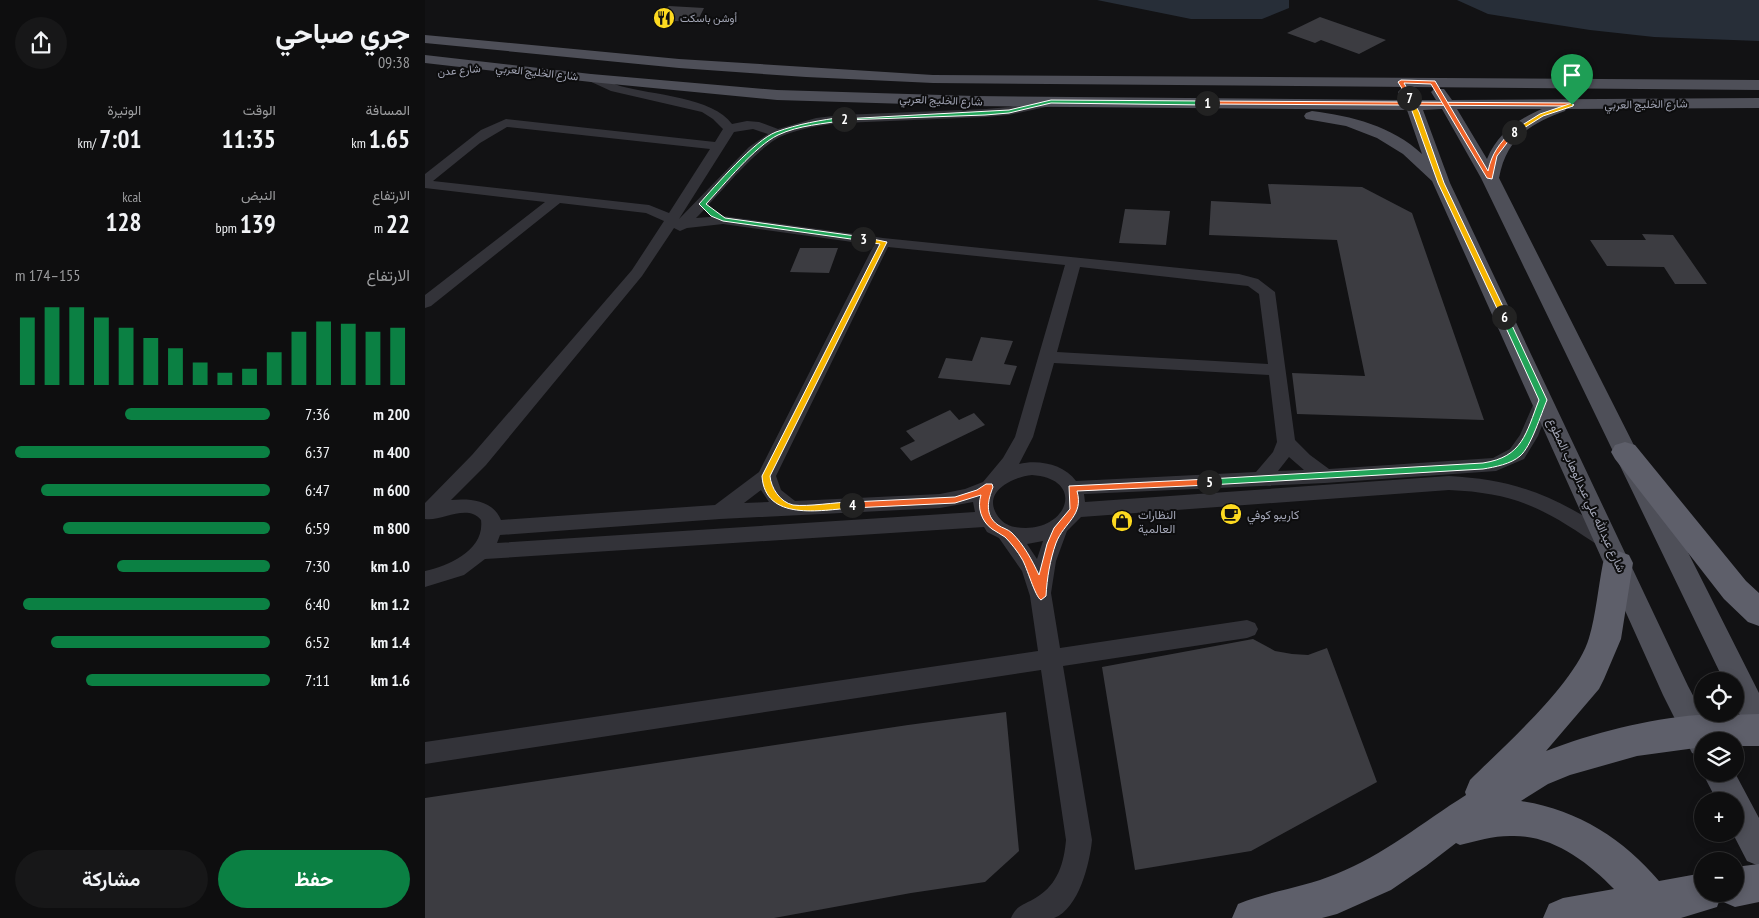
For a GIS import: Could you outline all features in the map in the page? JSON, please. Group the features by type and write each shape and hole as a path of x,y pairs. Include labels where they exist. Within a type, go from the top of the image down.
{"highway":[{"path":"1625,452 1735,590 1759,613"},
{"path":"1442,831 1512,764 1587,678 1605,639 1613,553"},
{"path":"1742,732 1759,730"},
{"path":"1253,918 1337,894 1377,876 1413,853 1442,831 1535,772 1568,759 1637,740 1694,737"},
{"path":"1442,831 1502,818 1519,818 1555,826 1573,835 1610,860 1645,895 1661,918"},
{"path":"1744,886 1759,883"},
{"path":"1563,918 1694,895"}],"main road":[{"name":"شارع الخليج العربي","path":"425,39 687,64 778,71 931,78 1040,81 1759,85"},
{"name":"شارع الخليج العربي","path":"425,60 777,95 1051,102 1413,105 1759,103"},
{"name":"شارع عدن","path":"425,74 453,70 493,68"},
{"name":"شارع عبدالله علي عبدالوهاب المطوع","path":"1401,82 1413,105 1441,183 1697,732"},
{"path":"1433,82 1490,178 1759,723"},
{"path":"1224,103 1261,112 1333,118 1367,127 1405,147 1441,183"},
{"path":"1490,178 1495,156 1508,137 1528,121 1572,105"},
{"path":"1744,822 1759,850"}],"street":[{"path":"591,78 615,88 716,113 723,119 729,129"},
{"path":"427,513 479,460 630,281 677,222 702,204 754,150 776,134 816,122 842,119 1009,111 1051,102"},
{"path":"425,182 490,129 506,123 719,146"},
{"path":"677,222 683,203 729,129 755,124 764,126 776,134"},
{"path":"425,182 649,210 677,222 723,220 883,242 1239,279 1259,285 1267,292 1275,370 1286,442 1281,455 1261,479"},
{"path":"425,303 557,199"},
{"path":"649,210 683,203"},
{"path":"702,204 723,220"},
{"path":"720,512 766,476 883,242"},
{"path":"1025,918 1052,903 1062,893 1076,867 1079,854 1079,840 1041,596 1026,556 1007,534 995,527 987,519 983,503 991,484 1012,459 1024,437 1074,262"},
{"path":"1047,356 1275,370"},
{"path":"1072,488 1325,476 1496,464 1517,454 1529,436 1543,400"},
{"path":"1024,437 1033,455 1048,471"},
{"path":"1286,442 1303,460 1325,476"},
{"path":"467,506 469,487 479,460"},
{"path":"492,528 720,512 955,500 980,492 1001,476 1019,470 1039,469 1048,471 1058,475 1072,488 1075,499 1074,510 1068,520 1059,528 1046,534 1029,536 1007,534"},
{"path":"766,476 766,482 773,495 792,508"},
{"path":"1074,510 1449,483 1481,484 1512,489 1544,501 1568,514 1613,553"},
{"path":"425,579 450,572 466,564 488,540 492,528 490,519 484,512 474,507 444,507 427,513"},
{"path":"479,552 987,519"},
{"path":"1041,596 1046,560 1059,528"},
{"path":"425,592 450,572"},
{"path":"425,753 1050,657 1247,629"}],"shaded area":[{"path":"1097,0 1289,0 1289,8 1262,19 1191,19"},
{"path":"1457,0 1759,0 1759,41 1654,37 1590,30 1488,14"}],"building":[{"path":"669,6 704,8 697,22 652,20"},
{"path":"1320,17 1386,40 1359,54 1321,40 1315,43 1287,33"},
{"path":"1268,184 1362,187 1412,213 1484,420 1297,414 1292,373 1365,376 1337,240 1209,235 1211,201 1271,204"},
{"path":"1125,209 1170,211 1166,245 1119,243"},
{"path":"1642,234 1673,235 1707,284 1675,284 1664,267 1607,266 1590,240 1646,240"},
{"path":"800,248 838,248 829,273 790,272"},
{"path":"981,337 1013,341 1004,364 1017,366 1010,385 938,378 946,358 972,361"},
{"path":"950,410 959,420 974,413 985,425 911,461 900,448 915,441 906,431"},
{"path":"1253,639 1275,651 1292,654 1308,655 1327,648 1377,782 1251,851 1135,870 1102,667"},
{"path":"1006,712 1019,851 985,882 911,893 774,918 425,918 425,798"}],"place":[{"name":"أوشن باسكت","path":"664,18"},
{"name":"كاريبو كوفي","path":"1231,514"},
{"name":"النظارات العالمية","path":"1122,521"}],"route":[{"path":"1572,105 1456,104 1445,104 1413,105 1051,102 1009,111 929,114 816,122 776,134 754,150 702,204 723,220 883,242 766,476 769,489 778,500 792,508 955,500 989,487 983,503 987,519 995,527 1007,534 1026,556 1041,596 1046,560 1051,544 1059,528 1068,520 1074,510 1075,499 1072,488 1325,476 1483,466 1507,460 1517,454 1524,446 1543,400 1441,183 1416,112 1413,105 1401,82 1433,82 1445,104 1490,178 1495,156 1500,146 1508,137 1528,121 1572,105"}]}
